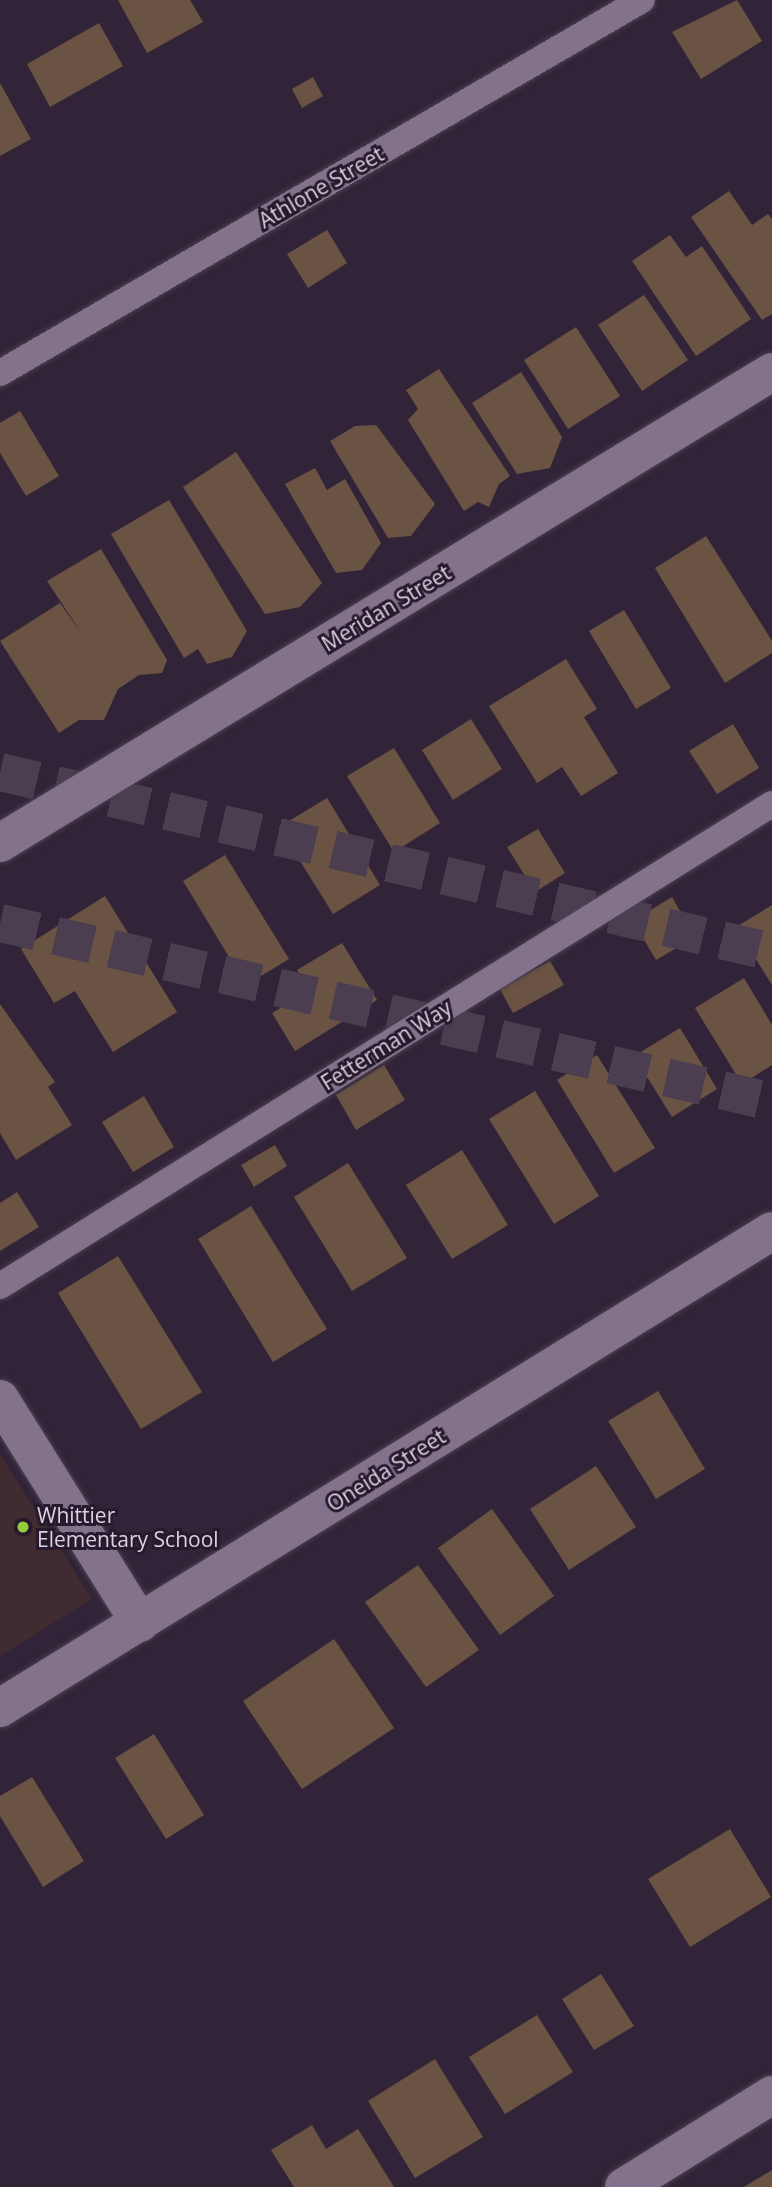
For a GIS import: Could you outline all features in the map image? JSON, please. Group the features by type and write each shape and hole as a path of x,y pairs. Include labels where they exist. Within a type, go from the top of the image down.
{"street":[{"name":"Meridan Street","path":"0,843 771,375"},
{"name":"Oneida Street","path":"0,1708 772,1231"},
{"path":"0,1399 140,1623"},
{"path":"624,2187 772,2095"}],"lane":[{"name":"Athlone Street","path":"0,373 642,0"},
{"name":"Fetterman Way","path":"0,1286 772,804"}],"shaded area":[{"name":"Whittier Elementary School","path":"0,1454 92,1599 0,1656"}],"building":[{"path":"118,0 190,0 203,22 147,53"},
{"path":"737,0 762,41 701,79 672,32"},
{"path":"99,23 123,66 50,107 27,64"},
{"path":"313,77 323,96 302,108 292,89"},
{"path":"0,83 31,139 0,156"},
{"path":"729,191 752,225 768,214 772,219 772,314 762,320 691,217"},
{"path":"327,230 347,263 308,288 287,254"},
{"path":"670,235 686,257 702,246 751,319 696,356 632,261"},
{"path":"644,295 688,360 642,391 598,325"},
{"path":"576,327 620,396 568,429 524,360"},
{"path":"439,369 510,476 499,484 489,507 478,502 464,511 408,420 418,409 406,390"},
{"path":"521,372 562,437 550,468 517,474 472,403"},
{"path":"20,411 59,476 26,496 0,453 0,423"},
{"path":"376,425 435,504 411,536 388,538 330,441 355,426"},
{"path":"236,452 322,583 300,607 265,614 183,487"},
{"path":"315,468 327,490 345,479 381,543 362,570 336,573 285,484"},
{"path":"169,500 247,631 232,657 207,664 198,649 184,658 111,534"},
{"path":"706,536 772,641 772,653 725,683 655,568"},
{"path":"101,549 167,660 162,673 139,675 118,689 104,720 79,720 59,733 0,641 60,603 82,634 47,581"},
{"path":"624,610 671,688 636,709 589,631"},
{"path":"566,659 597,709 584,717 618,773 581,796 562,767 537,783 489,706"},
{"path":"471,719 502,769 453,800 422,750"},
{"path":"733,724 759,768 717,794 689,751"},
{"path":"394,748 440,823 394,852 347,776"},
{"path":"327,798 380,885 333,914 279,827"},
{"path":"538,829 565,873 535,892 507,847"},
{"path":"225,855 289,959 246,985 183,881"},
{"path":"105,896 177,1012 113,1052 75,991 54,1003 21,949"},
{"path":"672,897 695,937 656,960 633,921"},
{"path":"772,905 772,985 736,927"},
{"path":"342,943 377,1000 295,1051 272,1013 310,990 297,970"},
{"path":"550,961 564,985 513,1013 500,989"},
{"path":"744,978 772,1025 772,1065 742,1084 695,1008"},
{"path":"0,1004 55,1082 48,1087 72,1125 16,1160 0,1133"},
{"path":"680,1028 717,1089 672,1117 634,1056"},
{"path":"597,1055 655,1148 614,1173 557,1080"},
{"path":"384,1065 405,1100 356,1130 336,1095"},
{"path":"535,1091 599,1196 554,1224 489,1119"},
{"path":"144,1096 174,1147 133,1172 102,1122"},
{"path":"275,1145 287,1166 254,1187 241,1165"},
{"path":"462,1150 508,1225 452,1259 406,1185"},
{"path":"348,1163 407,1258 352,1291 294,1197"},
{"path":"17,1192 39,1227 0,1251 0,1203"},
{"path":"251,1206 327,1329 273,1362 198,1239"},
{"path":"118,1256 202,1392 141,1429 58,1293"},
{"path":"658,1391 705,1469 656,1499 608,1421"},
{"path":"596,1466 636,1527 569,1570 530,1509"},
{"path":"492,1509 554,1596 500,1635 438,1548"},
{"path":"418,1565 479,1650 426,1687 365,1602"},
{"path":"334,1639 394,1728 302,1789 243,1701"},
{"path":"154,1734 204,1815 166,1839 115,1758"},
{"path":"32,1777 84,1861 43,1887 0,1816 0,1796"},
{"path":"730,1829 771,1897 690,1947 648,1879"},
{"path":"601,1974 634,2026 594,2050 562,1999"},
{"path":"537,2015 573,2072 505,2114 469,2057"},
{"path":"435,2059 483,2137 415,2178 368,2101"},
{"path":"312,2125 326,2149 358,2129 394,2187 294,2187 271,2150"},
{"path":"772,2170 772,2187 744,2187"}],"tunnel":[{"path":"0,772 772,952"},
{"path":"0,923 772,1102"}],"place":[{"name":"Whittier Elementary School","path":"23,1527"}]}
